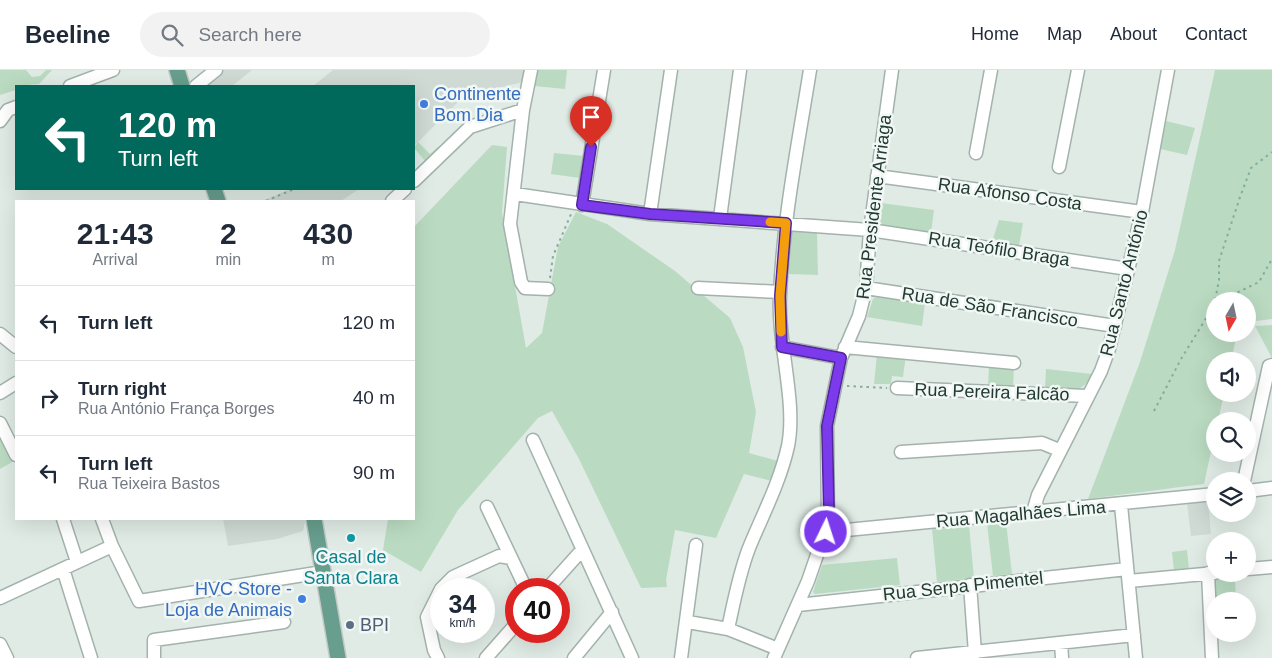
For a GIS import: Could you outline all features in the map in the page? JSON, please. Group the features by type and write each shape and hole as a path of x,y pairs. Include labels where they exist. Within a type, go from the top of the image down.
{"main road":[{"path":"178,70 182,85"},
{"path":"314,520 338,658"}],"street":[{"path":"73,85 113,70"},
{"path":"197,85 216,70"},
{"path":"531,70 523,110 510,224 521,282 525,288 548,289"},
{"path":"582,205 604,70"},
{"path":"650,214 671,70"},
{"path":"720,218 740,70"},
{"path":"728,629 739,577 777,483 788,444 790,418 782,347 780,292 786,223 810,70"},
{"name":"Rua Presidente Arriaga","path":"776,654 798,605 826,532 829,514 827,426 834,385 843,352 859,316 866,288 870,230 892,70"},
{"path":"976,153 992,70"},
{"path":"1059,167 1078,70"},
{"name":"Rua Santo António","path":"1033,512 1060,450 1107,358 1142,212 1168,70"},
{"path":"0,121 8,110 15,107"},
{"path":"415,180 470,127 523,110"},
{"name":"Rua Afonso Costa","path":"878,176 1142,212"},
{"path":"393,200 404,190"},
{"name":"Rua Teófilo Braga","path":"514,194 650,214 870,230 1128,269"},
{"path":"698,288 780,292"},
{"name":"Rua de São Francisco","path":"866,288 1115,326"},
{"path":"0,334 15,346"},
{"path":"782,347 1014,363"},
{"path":"1246,472 1269,366 1272,365"},
{"path":"0,393 15,384"},
{"name":"Rua Pereira Falcão","path":"897,388 1087,396"},
{"path":"0,422 15,453"},
{"path":"533,440 632,658"},
{"path":"901,452 1042,443 1060,450"},
{"path":"1256,490 1272,488"},
{"name":"Rua Magalhães Lima","path":"826,532 1121,505 1206,495"},
{"path":"1121,505 1136,658"},
{"path":"487,506 521,578"},
{"path":"63,520 77,562"},
{"path":"102,520 112,546 139,601 323,572"},
{"path":"681,658 688,622 696,545"},
{"path":"0,598 112,546"},
{"path":"557,578 582,550"},
{"path":"452,578 499,556 511,558"},
{"path":"1256,568 1272,567"},
{"path":"63,569 90,658"},
{"name":"Rua Serpa Pimentel","path":"798,605 970,585 1128,575 1206,573"},
{"path":"1211,582 1212,658"},
{"path":"970,585 975,653"},
{"path":"430,611 427,617 430,631"},
{"path":"574,658 612,612"},
{"path":"154,658 154,640 284,622"},
{"path":"688,622 728,629 776,654"},
{"path":"917,658 1134,635"},
{"path":"486,658 505,636"},
{"path":"433,643 438,658"},
{"path":"1060,643 1062,658"},
{"path":"0,644 7,658"}],"path":[{"path":"1217,292 1219,261 1251,168 1272,152"},
{"path":"268,200 292,190"},
{"path":"548,289 557,246 573,211 582,205"},
{"path":"1238,292 1259,282 1272,259"},
{"path":"1154,411 1181,359 1206,319"},
{"path":"834,385 875,388"}],"shaded area":[{"path":"223,70 252,70 233,85 205,85"},
{"path":"333,70 525,70 523,82 477,93 457,103 415,145 415,85 314,85"},
{"path":"288,190 358,190 342,200 264,200"},
{"path":"1206,502 1206,522 1210,522 1211,532 1191,536 1187,504"},
{"path":"223,520 304,520 305,522 303,531 277,539 228,546"}],"green space":[{"path":"0,70 26,70 32,77 40,76 46,70 52,70 39,84 15,85 15,90 0,95"},
{"path":"537,70 567,70 565,89 534,86"},
{"path":"1215,70 1272,70 1272,319 1256,321 1256,292 1206,292 1206,342 1235,342 1233,352 1206,352 1206,402 1222,402 1220,412 1206,412 1206,462 1209,462 1204,484 1088,499 1140,362 1175,250"},
{"path":"1166,121 1195,128 1187,155 1160,149"},
{"path":"418,142 430,154 438,147 440,149 426,162 415,149"},
{"path":"492,145 507,147 502,213 526,348 542,333 558,247 576,212 607,224 675,271 730,318 743,347 756,412 749,453 778,461 772,481 744,474 716,538 675,530 666,580 667,587 641,588 579,459 552,411 538,418 458,510 421,572 383,550 388,520 415,520 415,226"},
{"path":"554,153 584,156 580,178 551,174"},
{"path":"881,203 934,210 931,233 884,226 879,220"},
{"path":"999,220 1023,223 1019,246 992,242"},
{"path":"791,231 817,233 818,275 787,274 787,235"},
{"path":"877,296 925,303 922,326 867,317 873,299"},
{"path":"1272,325 1272,358 1256,328 1256,326"},
{"path":"877,354 906,355 903,377 892,376 891,384 874,384"},
{"path":"989,364 1014,366 1013,388 988,387"},
{"path":"1046,369 1092,374 1088,381 1078,389 1067,391 1045,389"},
{"path":"0,429 15,461 0,469"},
{"path":"1006,522 1012,574 993,576 987,523"},
{"path":"969,525 974,578 937,582 932,528"},
{"path":"1187,550 1189,569 1174,571 1172,552"},
{"path":"897,558 900,585 815,594 813,592 822,565"},
{"path":"1215,582 1235,582 1236,592 1215,592"}],"slow traffic":[{"path":"770,222 786,223 780,296 781,332"}],"place":[{"name":"Continente Bom Dia","path":"424,104"},
{"name":"Casal de Santa Clara","path":"351,538"},
{"name":"HVC Store - Loja de Animais","path":"302,599"},
{"name":"BPI","path":"350,625"}],"route":[{"path":"591,147 582,205 650,214 786,223 780,296 782,347 841,358 827,426 826,449 829,514 826,532"}]}
